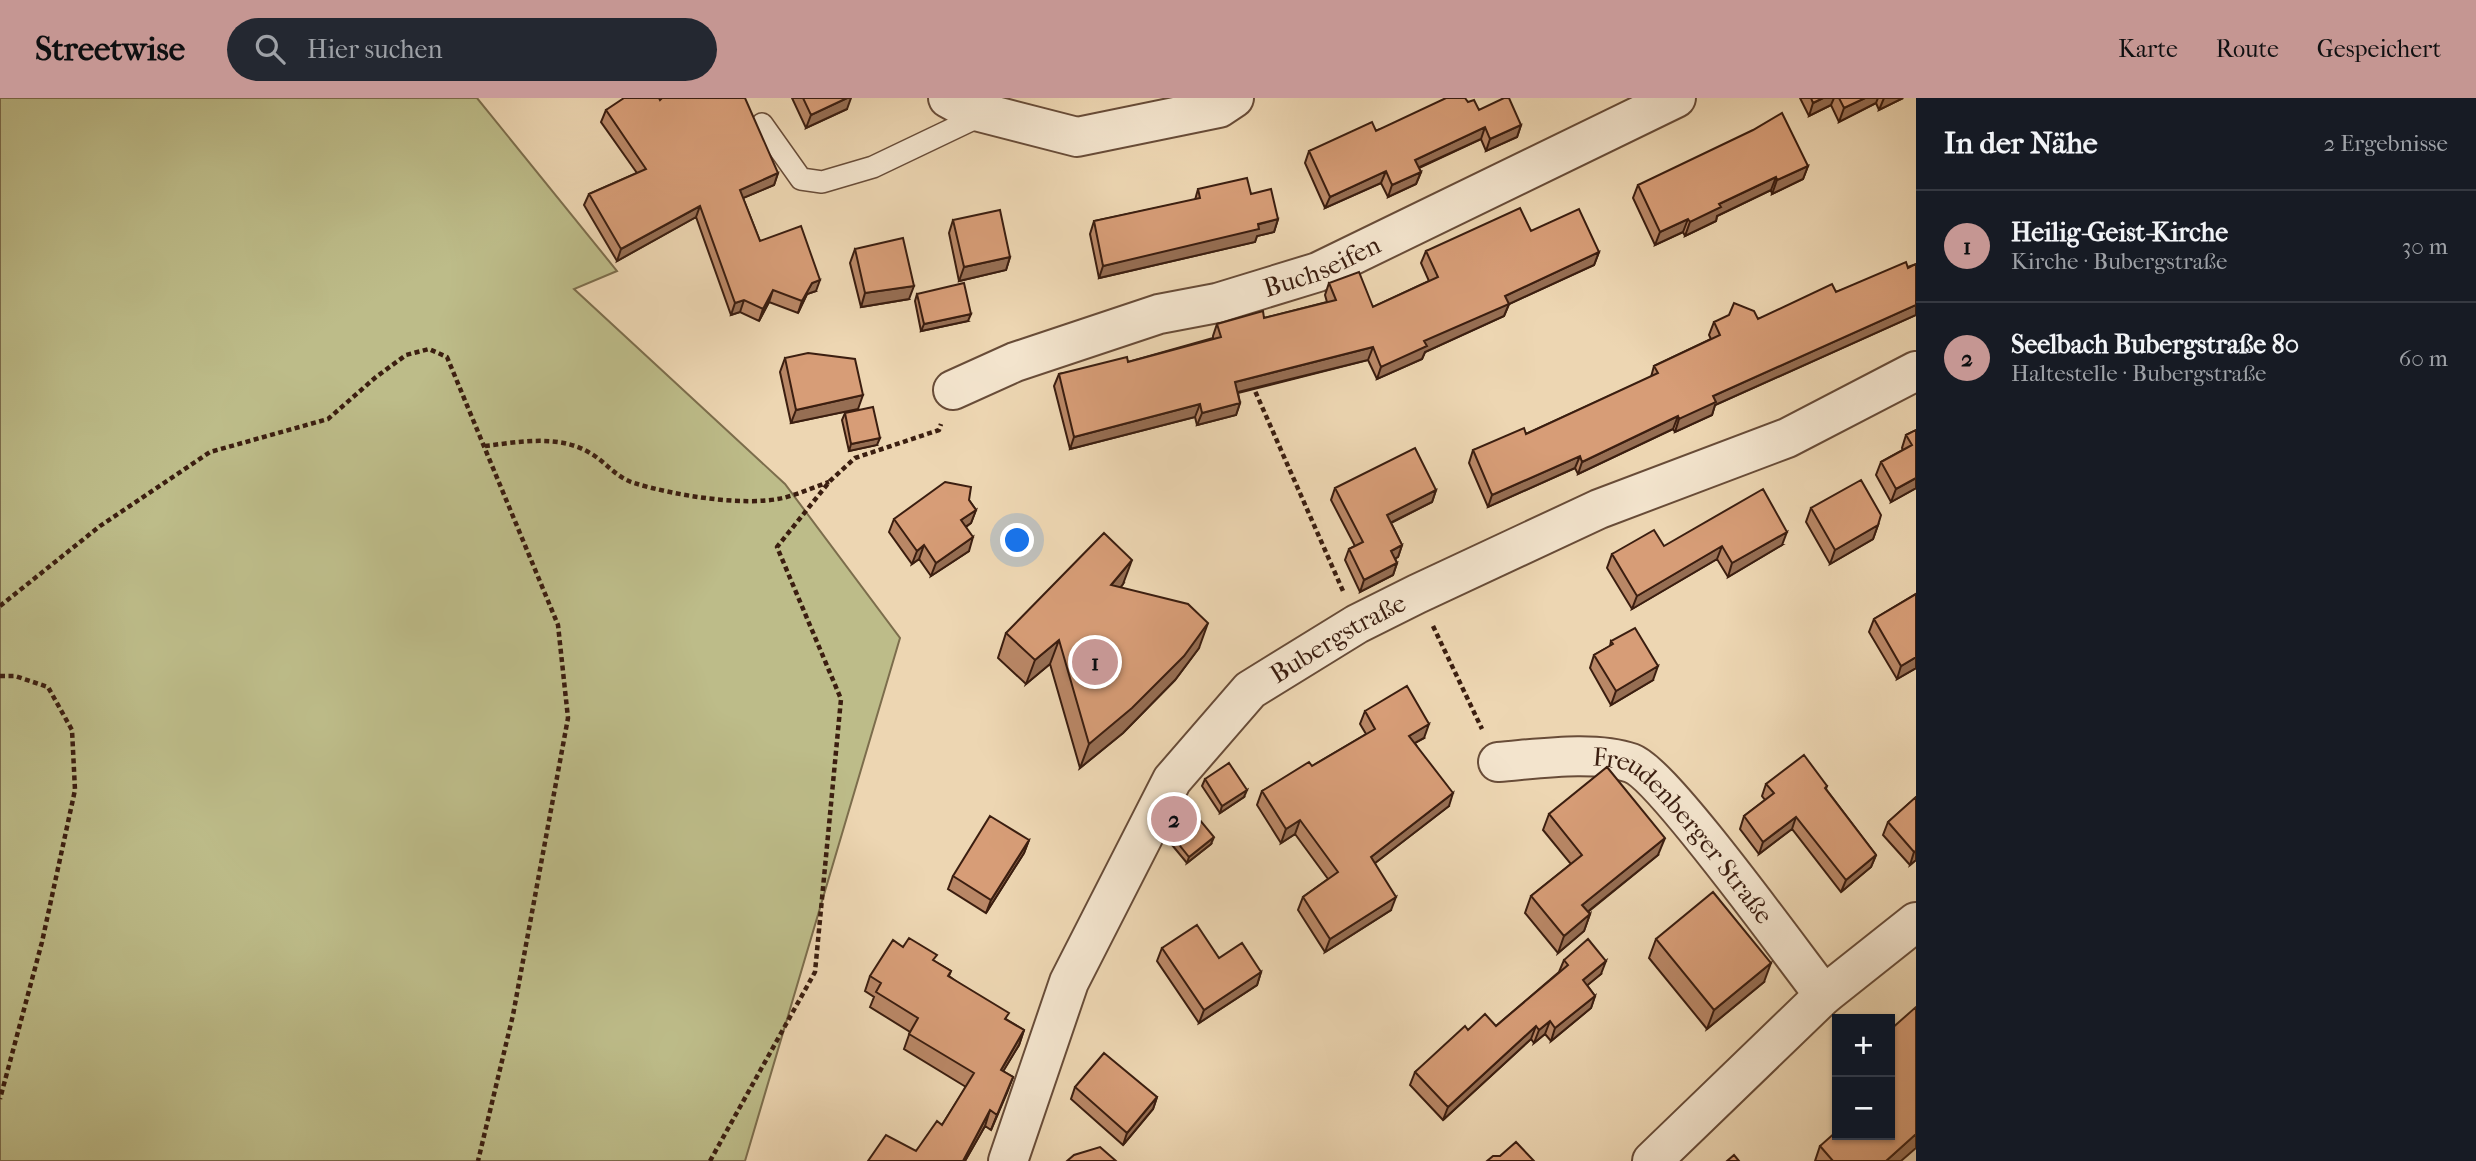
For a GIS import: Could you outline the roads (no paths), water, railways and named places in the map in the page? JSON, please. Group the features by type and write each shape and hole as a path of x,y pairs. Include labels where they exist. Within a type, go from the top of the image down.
{"street":[{"path":"948,98 968,109 1077,137 1219,108 1234,98"},
{"name":"Buchseifen","path":"953,390 1014,362 1159,313 1217,303 1318,272 1676,98"},
{"name":"Bubergstraße","path":"1009,1161 1069,982 1172,780 1250,690 1357,624 1417,594 1599,509 1787,438 1916,371"},
{"name":"Freudenberger Straße","path":"1498,762 1559,758 1606,759 1633,764 1669,796 1824,995"},
{"path":"1651,1161 1824,995 1916,922"}],"lane":[{"path":"762,124 801,179 822,182 873,167 986,114"}],"place":[{"name":"Heilig-Geist-Kirche","path":"1095,662"},
{"name":"Seelbach Bubergstraße 80","path":"1174,819"}]}
